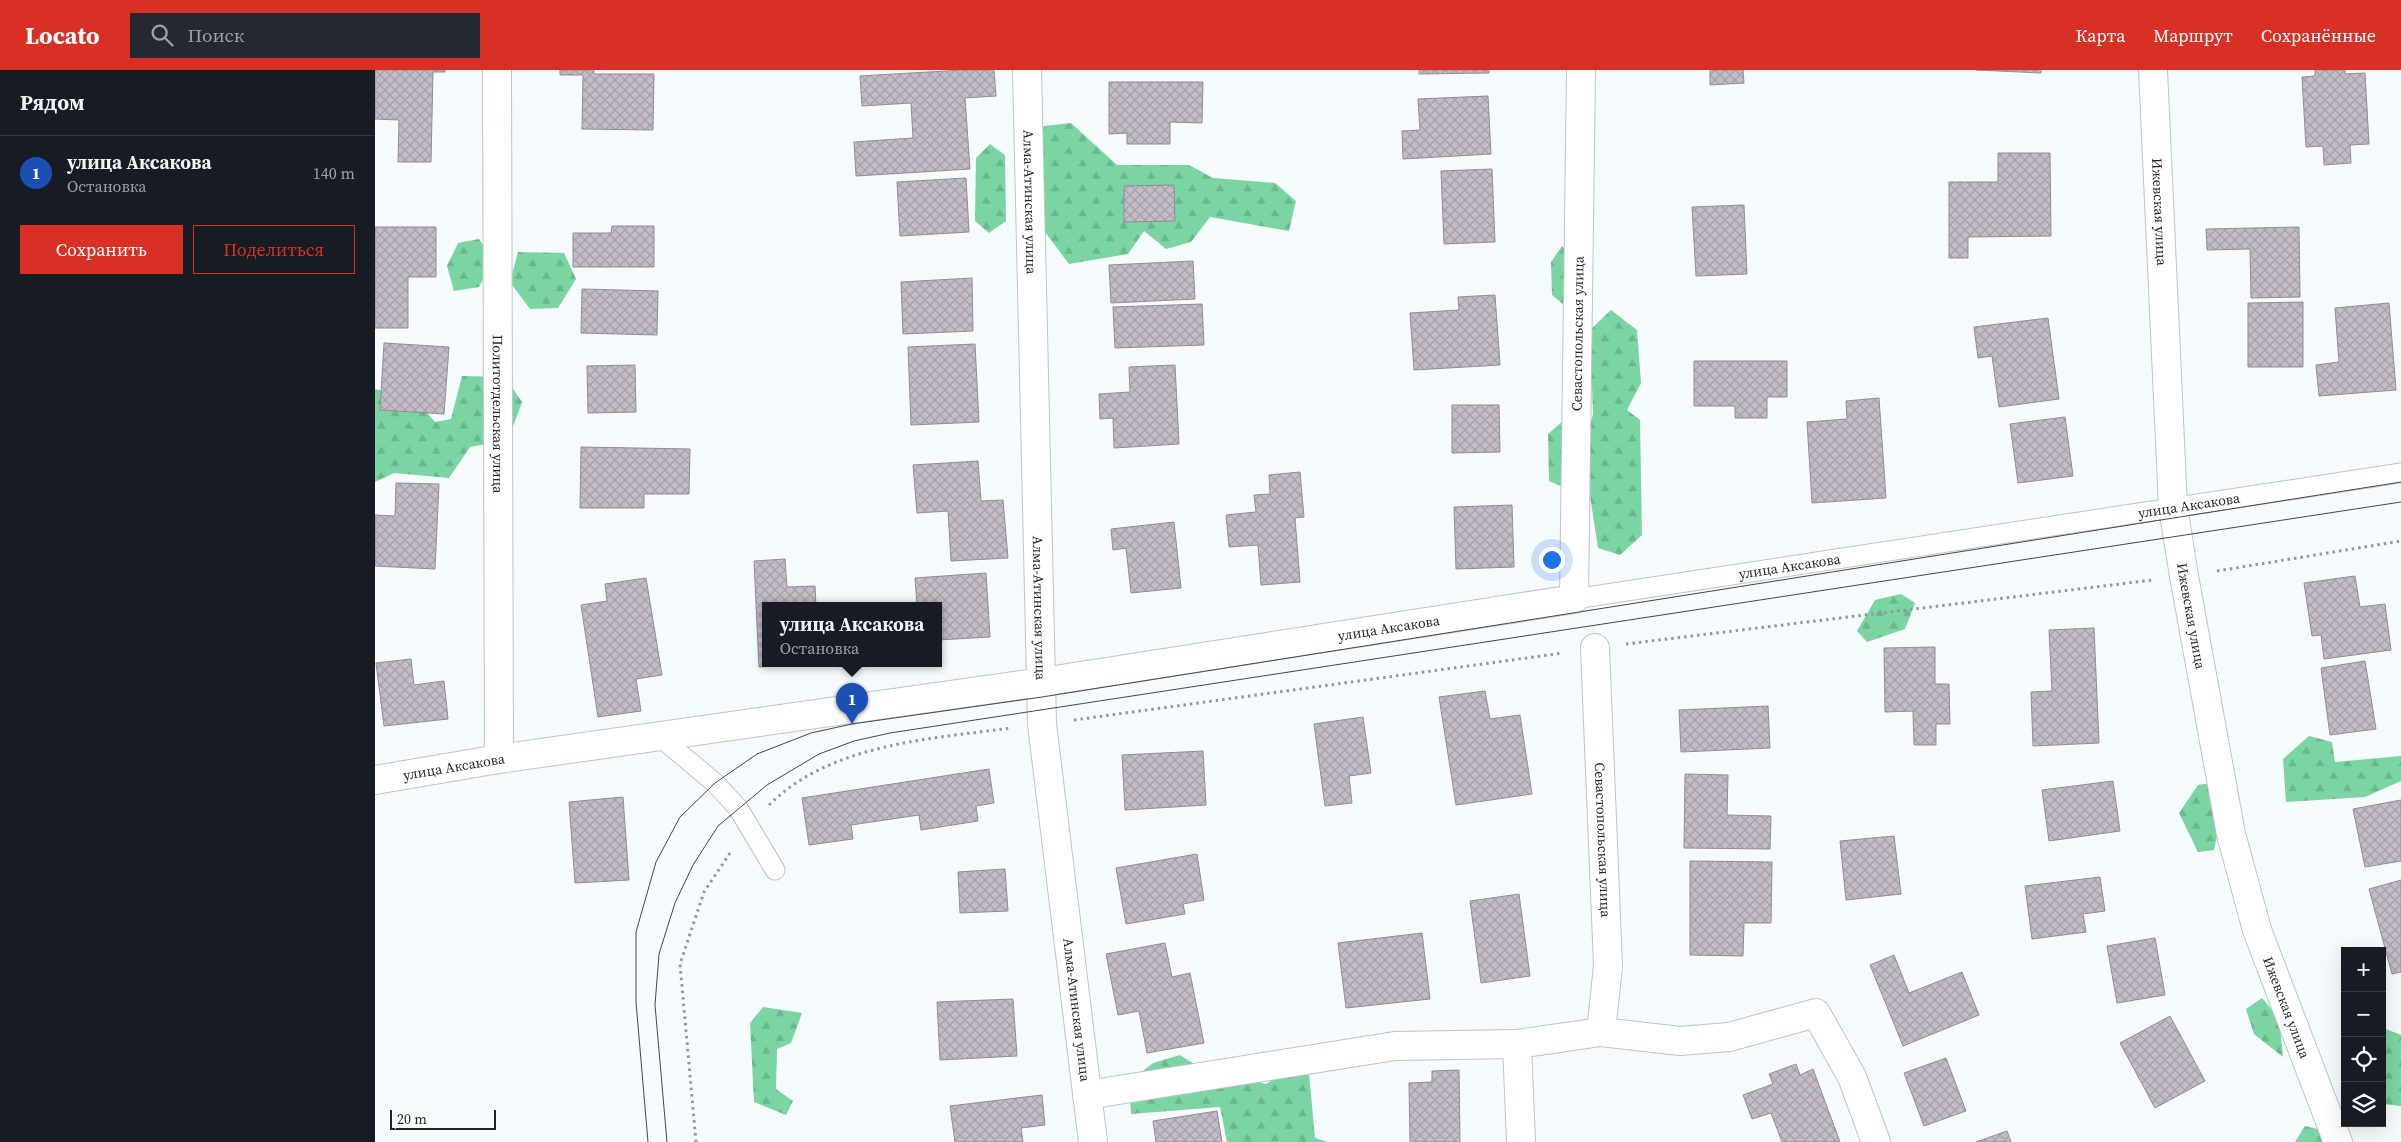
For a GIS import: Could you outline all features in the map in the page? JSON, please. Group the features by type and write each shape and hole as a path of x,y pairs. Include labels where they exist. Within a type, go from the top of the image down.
{"street":[{"name":"Политотдельская улица","path":"497,70 499,759"},
{"name":"Алма-Атинская улица","path":"1027,70 1042,724 1093,1142"},
{"name":"Севастопольская улица","path":"1574,599 1581,70"},
{"name":"Ижевская улица","path":"2153,70 2173,507 2184,576 2231,834 2257,930 2338,1142"},
{"name":"улица Аксакова","path":"375,780 499,759 1041,682 1574,599"},
{"name":"Севастопольская улица","path":"1595,648 1608,966 1601,1032"},
{"path":"1087,1095 1395,1046 1517,1044 1601,1032 1679,1041 1729,1037 1816,1013 1852,1077 1876,1142"},
{"path":"1517,1044 1521,1142"}],"lane":[{"name":"улица Аксакова","path":"1574,599 2401,473"},
{"path":"659,736 715,784 738,808 775,870"}],"path":[{"path":"696,1142 680,964 704,892 749,824"}],"green space":[{"path":"1071,123 1117,165 1189,165 1213,178 1275,183 1296,201 1289,231 1210,217 1191,242 1166,249 1144,231 1128,254 1069,264 1024,204 1026,170 1044,126"},
{"path":"990,144 1005,155 1006,221 989,233 975,221 976,158"},
{"path":"479,239 493,259 479,287 454,291 447,266 458,243"},
{"path":"1562,246 1574,259 1574,292 1563,304 1552,295 1551,262"},
{"path":"518,252 564,253 576,279 558,308 530,309 510,282"},
{"path":"1611,310 1637,330 1641,383 1627,410 1640,420 1642,535 1620,555 1598,548 1587,476 1567,489 1549,481 1548,434 1563,421 1587,438 1593,414 1590,330"},
{"path":"462,376 505,377 522,402 508,440 470,447 449,478 394,473 375,482 375,389 414,397 435,422 451,419"},
{"path":"1901,594 1915,603 1905,629 1867,642 1857,631 1875,600"},
{"path":"2309,736 2332,742 2335,762 2401,756 2401,781 2365,797 2286,802 2283,759"},
{"path":"2210,783 2223,808 2214,850 2198,852 2179,813 2198,785"},
{"path":"2262,998 2279,1018 2283,1057 2254,1034 2246,1009"},
{"path":"763,1007 802,1013 791,1043 777,1049 776,1089 793,1101 786,1115 754,1102 750,1023"},
{"path":"2386,1029 2401,1035 2401,1106 2386,1104"},
{"path":"1180,1055 1200,1068 1266,1084 1296,1066 1309,1073 1315,1138 1328,1142 1227,1142 1220,1107 1131,1114 1129,1082 1153,1063"},
{"path":"2305,1126 2322,1130 2327,1142 2295,1142"}],"building":[{"path":"375,70 445,70 445,72 433,72 431,162 398,162 399,120 375,119"},
{"path":"560,70 594,70 594,74 654,74 653,130 582,129 583,75 560,75"},
{"path":"994,70 996,96 965,98 970,169 856,176 854,142 913,138 911,103 862,106 860,76"},
{"path":"1419,70 1489,70 1489,73 1419,74"},
{"path":"1710,70 1743,70 1744,83 1710,85"},
{"path":"1976,70 2041,70 2041,73"},
{"path":"2315,70 2345,70 2345,74 2365,73 2369,144 2350,145 2351,163 2324,165 2323,146 2306,147 2302,77 2315,76"},
{"path":"1109,82 1203,82 1202,123 1170,122 1170,144 1127,144 1127,133 1109,134"},
{"path":"1488,96 1491,154 1403,159 1402,131 1420,130 1418,99"},
{"path":"1998,153 2050,153 2051,236 1968,237 1968,258 1949,258 1949,182 1998,182"},
{"path":"1492,169 1495,242 1444,244 1441,171"},
{"path":"966,178 969,232 900,236 897,182"},
{"path":"1174,185 1175,221 1124,222 1124,186"},
{"path":"1744,205 1747,274 1696,276 1692,207"},
{"path":"612,226 654,226 654,267 573,267 573,233 611,233"},
{"path":"375,227 436,227 436,277 408,277 408,328 375,328"},
{"path":"2299,227 2300,297 2251,298 2250,249 2207,250 2206,229"},
{"path":"1193,261 1195,299 1111,303 1109,265"},
{"path":"972,278 973,331 903,334 901,282"},
{"path":"582,289 658,291 657,335 581,333"},
{"path":"1495,295 1500,365 1414,370 1410,313 1459,310 1458,297"},
{"path":"2303,302 2303,367 2248,367 2248,303"},
{"path":"2389,303 2396,390 2319,396 2316,365 2339,362 2335,308"},
{"path":"1202,304 1204,345 1115,348 1113,307"},
{"path":"2048,318 2059,399 1999,407 1992,356 1978,358 1974,327"},
{"path":"384,343 449,347 444,414 380,410"},
{"path":"975,344 979,422 911,425 908,347"},
{"path":"1694,361 1787,361 1787,397 1767,397 1767,418 1735,418 1735,406 1694,406"},
{"path":"635,365 636,412 588,413 587,366"},
{"path":"1175,365 1179,444 1114,448 1113,418 1100,419 1099,394 1130,392 1129,367"},
{"path":"1879,398 1886,498 1812,503 1807,422 1847,419 1846,401"},
{"path":"1452,405 1499,405 1500,452 1452,453"},
{"path":"2065,417 2073,476 2018,483 2010,424"},
{"path":"581,447 690,449 689,494 644,494 644,508 580,508"},
{"path":"978,461 981,501 1003,500 1008,558 951,561 948,511 917,513 913,465"},
{"path":"1300,472 1304,517 1295,518 1300,582 1261,585 1258,545 1229,547 1226,515 1256,512 1254,495 1270,494 1269,475"},
{"path":"396,483 439,484 435,569 375,566 375,515 395,516"},
{"path":"1512,505 1514,567 1456,569 1454,507"},
{"path":"1174,522 1181,588 1131,593 1126,548 1113,550 1111,529"},
{"path":"785,559 787,587 815,586 816,602 762,602 762,667 759,667 754,561"},
{"path":"986,573 990,637 942,640 942,602 917,602 915,578"},
{"path":"2355,576 2360,607 2385,604 2391,650 2324,659 2321,635 2312,636 2304,583"},
{"path":"646,578 662,675 636,679 641,711 598,717 581,605 607,601 605,584"},
{"path":"2094,628 2099,743 2033,746 2031,692 2052,691 2049,630"},
{"path":"1935,647 1935,684 1949,684 1950,724 1936,724 1936,745 1914,745 1913,711 1885,712 1884,648"},
{"path":"411,659 414,685 444,681 448,719 384,726 376,663"},
{"path":"2365,661 2376,729 2330,735 2321,668"},
{"path":"1485,691 1490,719 1520,715 1532,794 1456,805 1439,697"},
{"path":"1768,706 1770,748 1681,752 1679,710"},
{"path":"1363,717 1371,773 1349,776 1352,803 1325,806 1314,724"},
{"path":"1203,751 1206,805 1125,810 1122,755"},
{"path":"989,769 994,803 976,806 978,821 921,830 919,815 851,825 853,839 809,845 802,798"},
{"path":"1685,774 1728,775 1727,815 1771,816 1770,849 1684,848"},
{"path":"2113,781 2120,831 2049,841 2042,790"},
{"path":"623,797 629,880 575,883 569,802"},
{"path":"2401,800 2401,861 2365,867 2353,809"},
{"path":"1894,836 1901,894 1846,900 1840,841"},
{"path":"1197,854 1204,900 1183,904 1185,914 1126,924 1116,868"},
{"path":"1690,861 1772,862 1771,923 1744,923 1743,956 1690,955"},
{"path":"1005,869 1008,911 960,913 958,872"},
{"path":"2100,877 2105,911 2083,914 2086,932 2032,939 2025,886"},
{"path":"2401,880 2401,972 2392,974 2369,889"},
{"path":"1519,894 1530,976 1481,983 1470,901"},
{"path":"1422,933 1430,999 1346,1008 1338,943"},
{"path":"2155,938 2165,995 2117,1003 2107,946"},
{"path":"1165,943 1172,977 1190,973 1204,1043 1147,1053 1139,1011 1118,1015 1106,954"},
{"path":"1894,955 1909,993 1962,972 1979,1015 1903,1046 1870,965"},
{"path":"1013,999 1017,1056 940,1060 937,1002"},
{"path":"2170,1016 2205,1081 2155,1108 2120,1043"},
{"path":"1946,1058 1966,1111 1924,1126 1904,1073"},
{"path":"1796,1064 1800,1075 1813,1069 1840,1142 1782,1142 1771,1113 1752,1119 1743,1095 1773,1084 1769,1074"},
{"path":"1459,1070 1460,1142 1410,1142 1409,1083 1432,1082 1432,1071"},
{"path":"1042,1095 1045,1125 1021,1128 1023,1142 955,1142 950,1106"},
{"path":"1217,1111 1222,1142 1156,1142 1153,1121"},
{"path":"2007,1131 2011,1142 1976,1142"}],"tram line":[{"path":"648,1142 636,1002 636,932 656,862 680,817 715,783 757,754 811,733 852,724 1042,697 2401,482"},
{"path":"667,1142 655,1005 659,954 675,903 693,865 718,826 767,785 819,754 854,741 890,733 2401,502"}],"place":[{"name":"улица Аксакова","path":"852,724"}]}
